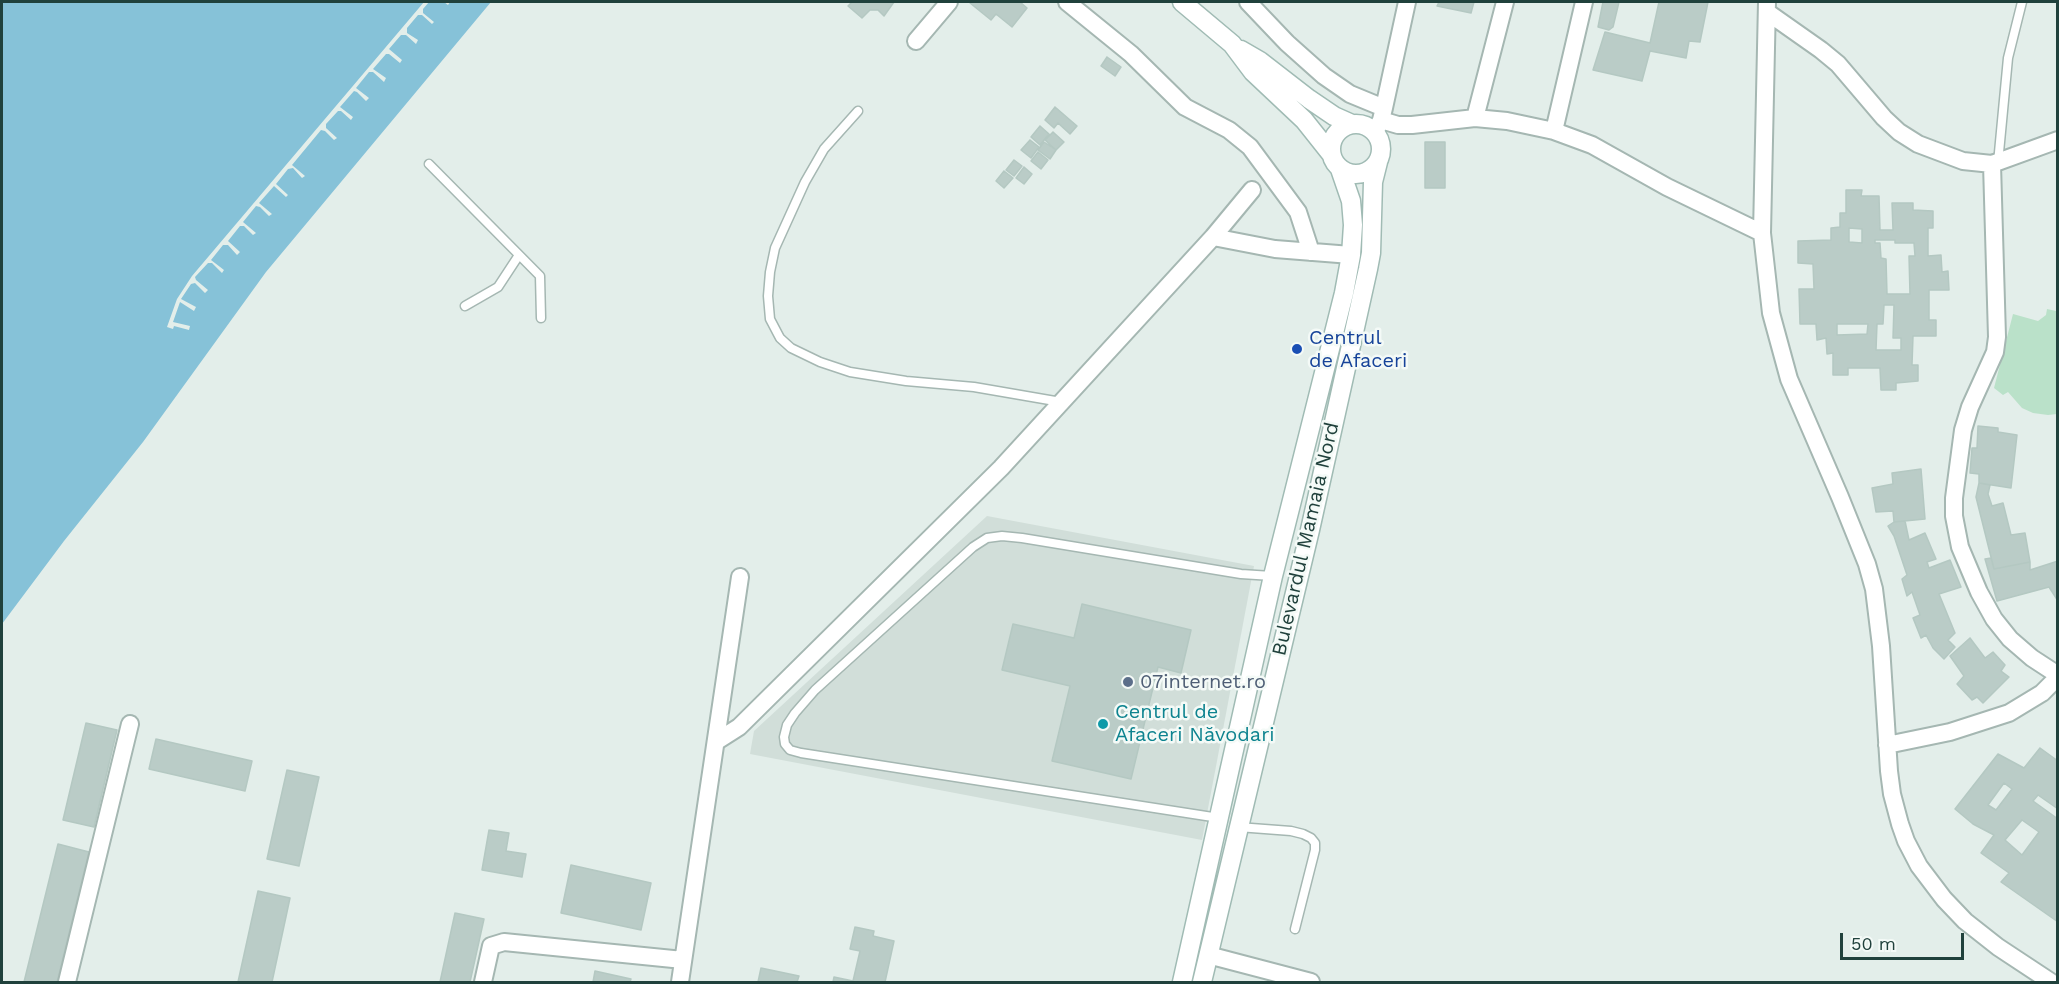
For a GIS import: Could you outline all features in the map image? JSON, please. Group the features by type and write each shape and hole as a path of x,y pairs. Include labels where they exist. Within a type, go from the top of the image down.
{"main road":[{"name":"Bulevardul Mamaia Nord","path":"1182,2 1232,44 1260,61 1309,99 1334,116 1352,123"},
{"name":"Bulevardul Mamaia Nord","path":"1182,982 1273,576 1344,293 1351,255 1353,214 1336,162 1304,120 1253,72 1232,44"},
{"path":"1380,120 1382,147 1372,169 1356,174 1336,162 1332,139 1337,131 1352,123 1360,124 1380,120"},
{"name":"Bulevardul Mamaia Nord","path":"1202,982 1307,541 1368,269 1372,235 1373,182 1377,162"}],"street":[{"path":"916,41 949,2"},
{"path":"1067,2 1131,54 1185,107 1229,130 1250,147 1298,212 1311,252"},
{"path":"1380,120 1407,2"},
{"path":"1475,118 1505,2"},
{"path":"1554,131 1584,2"},
{"path":"1767,7 1838,64 1884,118 1899,132 1918,144 1963,161 1995,164 2058,140"},
{"path":"1767,7 1762,233 1771,313 1779,350 1801,410 1856,535 1874,589 1881,646 1892,794 1906,841 1919,866 1944,899 1965,921 1998,947 2051,982"},
{"path":"1257,8 1287,43 1324,76 1350,94 1380,120 1398,125 1412,125 1475,118 1507,121 1554,131 1592,146 1667,187 1762,233"},
{"path":"1887,745 1950,732 2009,713 2042,693 2058,676 2010,639 1994,619 1979,592 1960,547 1955,524 1954,498 1963,430 1970,406 1995,352 1997,337 1995,164"},
{"path":"717,741 739,727 1001,468 1213,237 1252,190"},
{"path":"1213,237 1275,249 1351,255"},
{"path":"680,982 740,577"},
{"path":"67,982 130,724"},
{"path":"483,982 491,946 504,942 683,960"},
{"path":"1208,954 1311,982"}],"lane":[{"path":"1995,164 2008,58 2022,2"},
{"path":"858,111 824,148 805,182 776,248 770,272 768,296 771,319 780,338 791,348 820,362 850,372 906,381 974,387 1061,402"},
{"path":"429,164 540,276 541,318"},
{"path":"465,306 498,287 519,255"},
{"path":"1220,818 801,753 790,750 785,744 784,737 787,725 815,690 974,546 987,538 1002,536 1022,538 1241,574 1273,576"},
{"path":"1238,827 1291,831 1303,834 1315,843 1295,929"}],"shaded area":[{"path":"987,516 1254,566 1202,840 750,754 754,731"}],"green space":[{"path":"2047,309 2056,311 2058,321 2057,414 2048,415 2033,413 2022,408 2008,392 2003,395 1994,388 2013,314 2038,321 2046,315"}],"water":[{"path":"2,2 424,2 192,276 177,299 167,327 173,329 174,326 189,330 190,326 173,322 180,302 194,311 196,307 181,299 191,284 195,283 205,293 208,290 195,277 208,263 212,263 222,273 224,270 211,260 223,245 228,245 237,255 240,252 228,241 240,226 244,226 253,235 256,233 243,222 256,206 269,216 272,214 259,203 274,186 286,197 288,195 276,184 288,169 293,168 302,178 305,176 292,165 321,130 334,140 337,138 326,128 326,124 338,111 351,120 353,117 340,107 354,91 366,101 369,98 356,88 369,72 373,72 384,82 386,78 373,69 386,54 400,63 402,60 389,49 401,35 406,35 416,44 418,40 407,33 407,28 418,15 422,15 432,24 434,22 423,13 423,9 429,2 444,2 448,5 450,2 491,2 266,272 143,442 64,541 2,624"}],"building":[{"path":"852,2 894,2 884,16 878,10 870,10 862,18 848,6"},
{"path":"971,2 1020,2 1027,8 1012,27 996,14 991,20"},
{"path":"1439,2 1474,2 1471,13 1437,6"},
{"path":"1603,2 1619,2 1613,27 1609,30 1598,27"},
{"path":"1659,2 1708,2 1700,42 1689,41 1686,58 1650,51 1642,81 1593,70 1605,32 1650,43"},
{"path":"1107,57 1121,67 1115,76 1101,66"},
{"path":"1055,107 1077,126 1070,134 1058,123 1054,128 1045,120"},
{"path":"1040,126 1049,134 1040,145 1031,137"},
{"path":"1053,132 1064,142 1056,150 1045,140"},
{"path":"1030,140 1039,147 1031,158 1021,150"},
{"path":"1044,142 1056,150 1050,159 1038,150"},
{"path":"1425,142 1445,142 1445,188 1425,188"},
{"path":"1038,152 1048,160 1041,169 1031,161"},
{"path":"1014,160 1022,166 1014,176 1006,170"},
{"path":"1024,167 1032,174 1024,184 1016,178"},
{"path":"1004,171 1013,178 1004,188 996,181"},
{"path":"1846,190 1862,190 1861,196 1879,196 1880,230 1893,230 1892,203 1913,203 1913,210 1933,211 1933,228 1928,228 1928,256 1941,255 1942,272 1948,271 1949,290 1929,290 1929,320 1936,320 1936,336 1913,336 1912,365 1918,365 1918,381 1896,383 1896,390 1881,390 1880,368 1848,368 1848,375 1833,375 1833,353 1827,354 1826,338 1817,340 1816,324 1800,324 1799,289 1814,289 1813,264 1798,263 1798,241 1831,240 1831,228 1840,227 1840,213 1846,213","holes":["1849,228 1862,229 1862,243 1849,242","1875,240 1914,243 1915,256 1909,256 1910,294 1887,294 1886,259 1881,258 1880,243 1875,243","1884,305 1894,305 1893,338 1901,338 1901,350 1876,350 1877,324 1883,324","1837,324 1868,324 1867,334 1837,335"]},
{"path":"1978,426 1998,428 1998,432 2017,435 2011,488 1979,483 1979,474 1970,473 1972,448 1977,448"},
{"path":"1921,469 1925,519 1894,522 1893,511 1876,512 1872,488 1893,484 1892,473"},
{"path":"1979,483 1990,485 1988,494 1992,506 2003,503 2011,535 2025,533 2030,562 1994,569 1976,497"},
{"path":"1905,521 1909,540 1925,533 1936,559 1927,562 1929,568 1950,560 1961,587 1939,594 1955,633 1948,640 1955,647 1944,659 1933,648 1926,635 1921,638 1913,618 1920,615 1912,592 1907,596 1902,579 1907,575 1894,536 1888,526 1894,522"},
{"path":"1991,558 1994,569 2030,562 2030,570 2058,561 2058,601 2049,587 1997,601 1985,559"},
{"name":"Centrul de Afaceri Năvodari","path":"1082,604 1191,630 1181,673 1158,667 1131,779 1052,761 1070,686 1002,670 1013,624 1074,638"},
{"path":"1970,638 1985,658 1993,652 2005,665 2001,671 2009,677 1983,703 1977,697 1972,700 1957,684 1964,676 1950,656"},
{"path":"86,723 117,730 94,827 63,820"},
{"path":"156,739 252,761 245,791 149,769"},
{"path":"2040,748 2058,761 2058,809 2038,795 2033,801 2058,819 2058,922 2001,882 2009,873 1981,853 1994,835 1973,824 1955,809 1998,754 2024,768","holes":["2004,783 2012,789 1996,810 1988,805","2022,820 2039,832 2022,855 2005,840"]},
{"path":"287,770 319,777 299,866 267,859"},
{"path":"489,830 509,833 506,851 526,854 522,877 482,870"},
{"path":"58,844 89,852 57,982 24,982"},
{"path":"571,865 651,883 641,930 561,913"},
{"path":"258,891 290,898 272,982 238,982"},
{"path":"455,913 484,919 470,982 440,982"},
{"path":"855,927 874,931 873,936 894,941 885,982 833,982 834,977 853,981 860,951 850,949"},
{"path":"761,968 799,976 797,982 758,982"},
{"path":"595,971 631,979 630,982 593,982"}],"place":[{"name":"Centrul de Afaceri","path":"1297,349"},
{"name":"07internet.ro","path":"1128,682"},
{"name":"Centrul de Afaceri Năvodari","path":"1103,724"}]}
